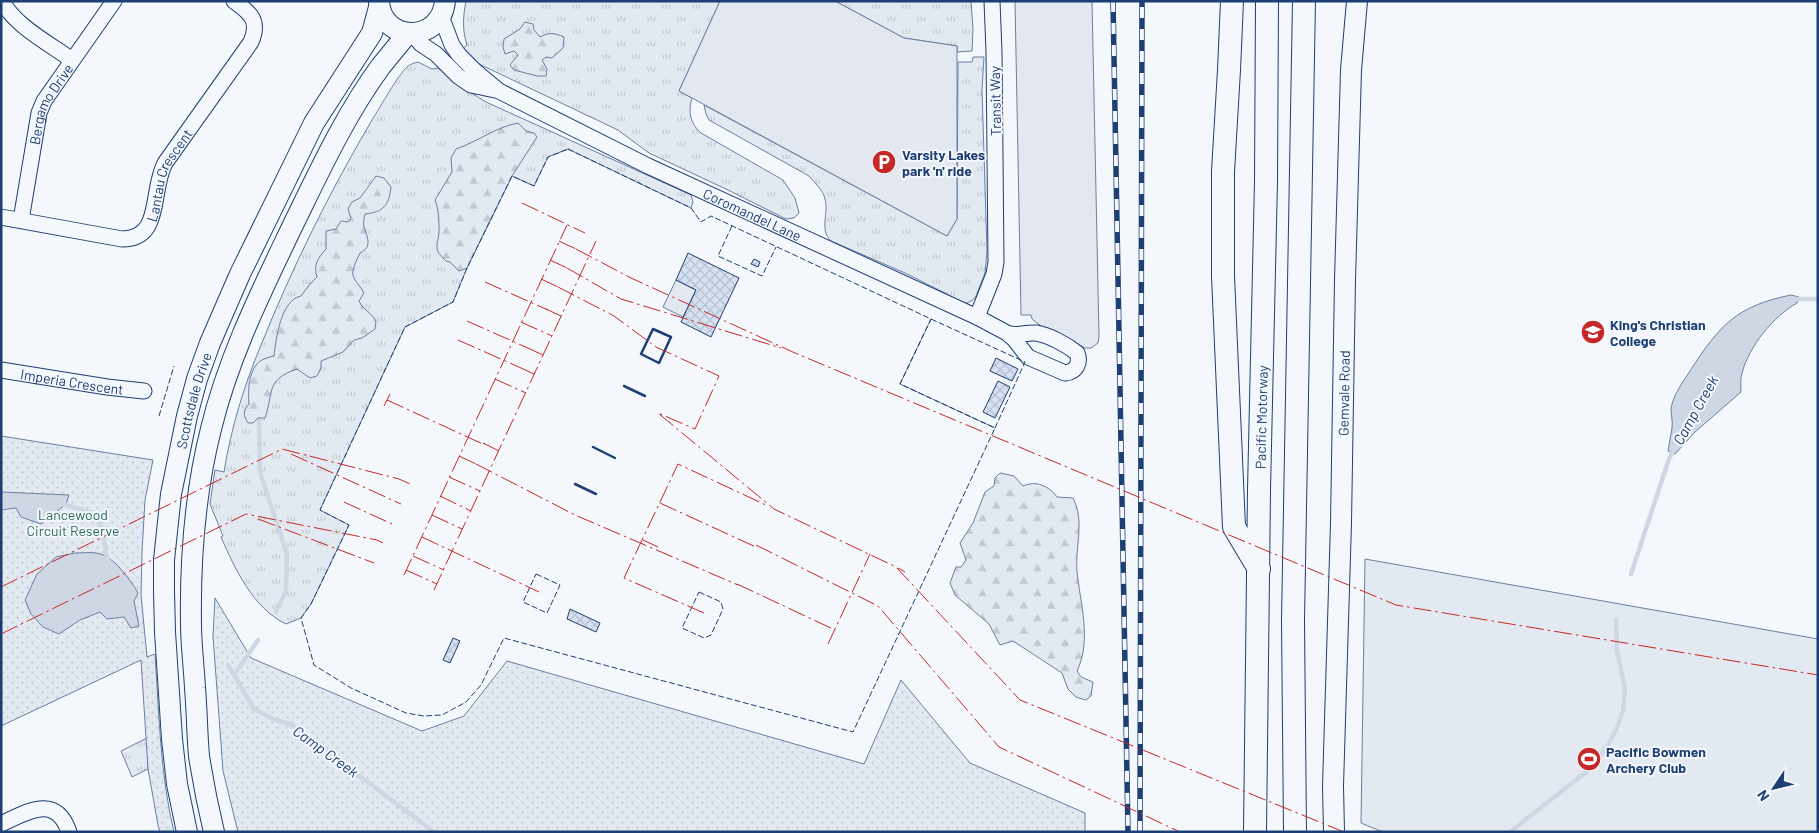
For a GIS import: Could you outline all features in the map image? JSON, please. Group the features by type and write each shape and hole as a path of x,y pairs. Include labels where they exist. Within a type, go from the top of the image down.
{"highway":[{"path":"1232,1 1230,70 1223,172 1223,276 1234,527 1259,570"},
{"name":"Pacific Motorway","path":"1255,832 1266,181 1267,1"},
{"path":"1295,832 1293,621 1304,1"}],"main road":[{"name":"Gemvale Road","path":"1335,832 1333,786 1350,100 1357,1"},
{"path":"379,3 383,18 391,26 400,32 410,33 422,32 432,27 443,9"},
{"name":"Scottsdale Drive","path":"187,832 176,784 165,641 164,591 164,560 170,494 186,416 210,343 235,283 314,123 372,33 379,3"},
{"name":"Scottsdale Drive","path":"214,832 199,755 191,626 192,569 197,507 203,464 211,428 220,395 242,336 323,163 381,67 410,33"}],"street":[{"path":"2,1 11,15 20,23 72,60"},
{"name":"Bergamo Drive","path":"21,220 39,113 52,88 114,1"},
{"name":"Lantau Crescent","path":"1,217 122,239 131,239 144,232 149,226 152,217 158,179 165,164 252,42 255,33 253,18 248,11 234,1"},
{"name":"Transit Way","path":"976,317 994,274 996,262 992,1"},
{"name":"Coromandel Lane","path":"443,9 452,45 475,71 499,91"},
{"name":"Coromandel Lane","path":"410,33 421,44 436,54 444,64 471,84 499,91 648,166 1007,333"},
{"name":"Imperia Crescent","path":"1,370 106,387 144,391"},
{"path":"1,824 34,809 45,808 54,811 62,817 69,832"}],"green space":[{"path":"466,1 720,1 679,91 692,98 691,117 694,125 701,133 783,180 795,198 799,213 794,218 786,219 649,153 618,130 479,64 462,49 467,45 464,34"},
{"path":"835,1 971,1 972,51 957,52 957,46 904,38"},
{"path":"525,22 533,24 534,30 540,37 552,34 564,37 563,48 552,58 546,57 542,60 547,69 546,76 537,76 514,70 510,65 518,55 514,51 505,54 503,47 504,39 520,29"},
{"path":"973,57 984,57 982,90 987,251 985,273 976,296 967,303 959,302 905,273 831,241 827,237 825,227 826,204 824,196 809,176 709,120 704,105 947,236 957,219 958,62 972,62"},
{"path":"418,62 432,69 439,68 452,81 486,102 691,195 693,202 691,208 568,149 548,157 534,186 512,176 467,268 453,302 405,327 320,510 349,525 311,604 301,618 286,624 274,617 255,598 246,586 226,549 221,537 223,536 210,504 215,470 224,472 234,423 249,376 273,316 312,230 341,174 389,91 408,66"},
{"path":"518,123 526,131 534,133 537,137 512,176 467,268 459,271 441,256 437,246 439,219 435,200 452,172 451,158 456,149 502,128"},
{"path":"376,176 384,178 391,187 389,199 381,210 365,214 364,225 368,245 360,253 353,272 355,280 364,293 359,301 376,321 375,329 362,338 354,340 343,352 321,361 321,368 317,376 310,378 297,369 280,378 272,388 265,418 258,418 253,423 248,423 244,413 249,404 249,386 254,368 262,360 274,356 278,330 284,312 294,299 301,296 317,277 317,262 326,249 326,231 336,229 341,221 348,222 351,219 348,209 352,202 360,198"},
{"name":"Lancewood Circuit Reserve","path":"1,436 153,460 145,500 141,595 147,657 155,654 163,766 174,832 160,832 158,825 148,769 141,660 1,726"},
{"path":"1000,473 1014,476 1023,486 1028,484 1042,485 1057,497 1073,498 1077,507 1079,525 1077,571 1084,621 1084,647 1077,671 1081,677 1093,682 1091,696 1086,700 1076,697 1068,689 1062,673 1013,641 1000,645 989,624 955,595 950,583 956,567 961,567 966,560 960,543 973,523 985,492 994,486 995,478"},
{"name":"Pacific Bowmen Archery Club","path":"1365,559 1818,639 1818,832 1383,832 1361,823"},
{"path":"215,598 251,658 422,731 464,716 507,661 864,764 901,680 970,763 1085,813 1085,832 238,832 223,771 213,636"},
{"path":"147,738 148,769 132,777 121,751"}],"shaded area":[{"name":"Varsity Lakes park 'n' ride","path":"720,1 835,1 904,38 957,46 957,219 947,236 679,91"},
{"name":"Varsity Lakes park 'n' ride","path":"1015,1 1092,1 1099,336 1098,343 1091,348 1085,348 1046,330 1032,319 1031,315 1021,315"},
{"path":"676,280 696,290 683,317 663,307"}],"water":[{"path":"1791,295 1799,297 1797,303 1771,324 1750,352 1741,375 1741,392 1695,432 1675,454 1668,451 1672,426 1671,409 1674,399 1681,384 1710,342 1731,320 1743,312 1756,305"},
{"path":"1,492 69,495 66,504 41,524 21,517 16,508 1,510"},
{"path":"75,553 102,555 109,558 120,568 138,593 134,601 139,626 131,628 124,617 107,619 100,612 80,620 59,634 43,627 31,614 25,600 37,574 56,557"}],"building":[{"path":"688,253 739,278 711,337 681,322 696,290 676,280"},
{"path":"754,259 760,262 758,267 751,264"},
{"path":"996,358 1018,369 1012,381 990,371"},
{"path":"998,381 1010,387 995,418 983,412"},
{"path":"570,609 600,623 596,632 567,619"},
{"path":"453,638 460,641 450,663 443,660"}],"waterway":[{"name":"Camp Creek","path":"1794,299 1818,299"},
{"path":"259,422 260,472 287,554 286,591 276,612"},
{"name":"Camp Creek","path":"1631,574 1674,449"},
{"name":"Camp Creek","path":"62,504 90,512 101,526 109,562"},
{"name":"Camp Creek","path":"1510,832 1591,768 1608,745 1616,730 1623,711 1625,689 1617,650 1616,620"},
{"path":"234,675 258,640"},
{"name":"Camp Creek","path":"228,665 254,709 273,719 292,725 434,832"}],"railway":[{"path":"1113,1 1128,832"},
{"path":"1140,832 1142,1"}],"fence":[{"path":"568,149 691,208 701,222 711,216 931,319 900,384 995,428 853,732 504,638 481,685 466,702 442,715 424,716 406,713 351,688 314,665 301,618 311,604 349,525 320,510 405,327 453,302 467,268 512,176 534,186 548,157 568,149"},
{"path":"732,226 718,256 762,276 776,247"},
{"path":"931,319 1025,362 995,428 900,384 931,319"},
{"path":"159,416 174,366"},
{"path":"536,574 560,585 547,613 523,602 536,574"},
{"path":"699,592 721,602 723,609 711,635 704,638 682,628 699,592"}],"wall":[{"path":"653,329 671,337 659,363 641,354 653,329"},
{"path":"624,386 645,396"},
{"path":"593,447 615,458"},
{"path":"575,484 596,494"}],"power":[{"path":"522,203 585,233"},
{"path":"404,575 567,225"},
{"path":"559,241 576,249"},
{"path":"434,590 596,241"},
{"path":"576,249 631,278 795,353 1396,605 1818,675"},
{"path":"550,260 567,268"},
{"path":"567,268 621,299 781,348"},
{"path":"541,279 558,287"},
{"path":"485,282 548,310"},
{"path":"558,287 614,316 656,347 719,376 695,429 658,413 774,509 896,567 1020,700 1344,832"},
{"path":"546,309 561,316"},
{"path":"467,321 530,349"},
{"path":"521,322 552,336"},
{"path":"458,340 521,368"},
{"path":"530,349 543,355"},
{"path":"521,368 534,374"},
{"path":"495,379 526,393"},
{"path":"384,406 390,394"},
{"path":"387,400 485,445"},
{"path":"483,443 499,451"},
{"path":"1,587 282,449 399,479 410,484"},
{"path":"291,454 401,504"},
{"path":"459,456 476,464"},
{"path":"476,464 575,515 738,585"},
{"path":"704,613 624,578 678,464 768,506"},
{"path":"449,477 480,491"},
{"path":"440,496 471,511"},
{"path":"344,502 392,524"},
{"path":"660,503 758,548"},
{"path":"1,634 246,514 377,540 383,543"},
{"path":"432,515 462,529"},
{"path":"258,519 374,563"},
{"path":"422,537 539,592"},
{"path":"643,540 658,547"},
{"path":"756,545 878,606 999,747 1180,832"},
{"path":"828,644 870,554"},
{"path":"413,556 444,570"},
{"path":"898,568 905,572"},
{"path":"406,570 437,584"},
{"path":"737,584 835,630"}],"place":[{"name":"Varsity Lakes park 'n' ride","path":"884,162"},
{"name":"King's Christian College","path":"1593,332"},
{"name":"Pacific Bowmen Archery Club","path":"1589,759"}]}
